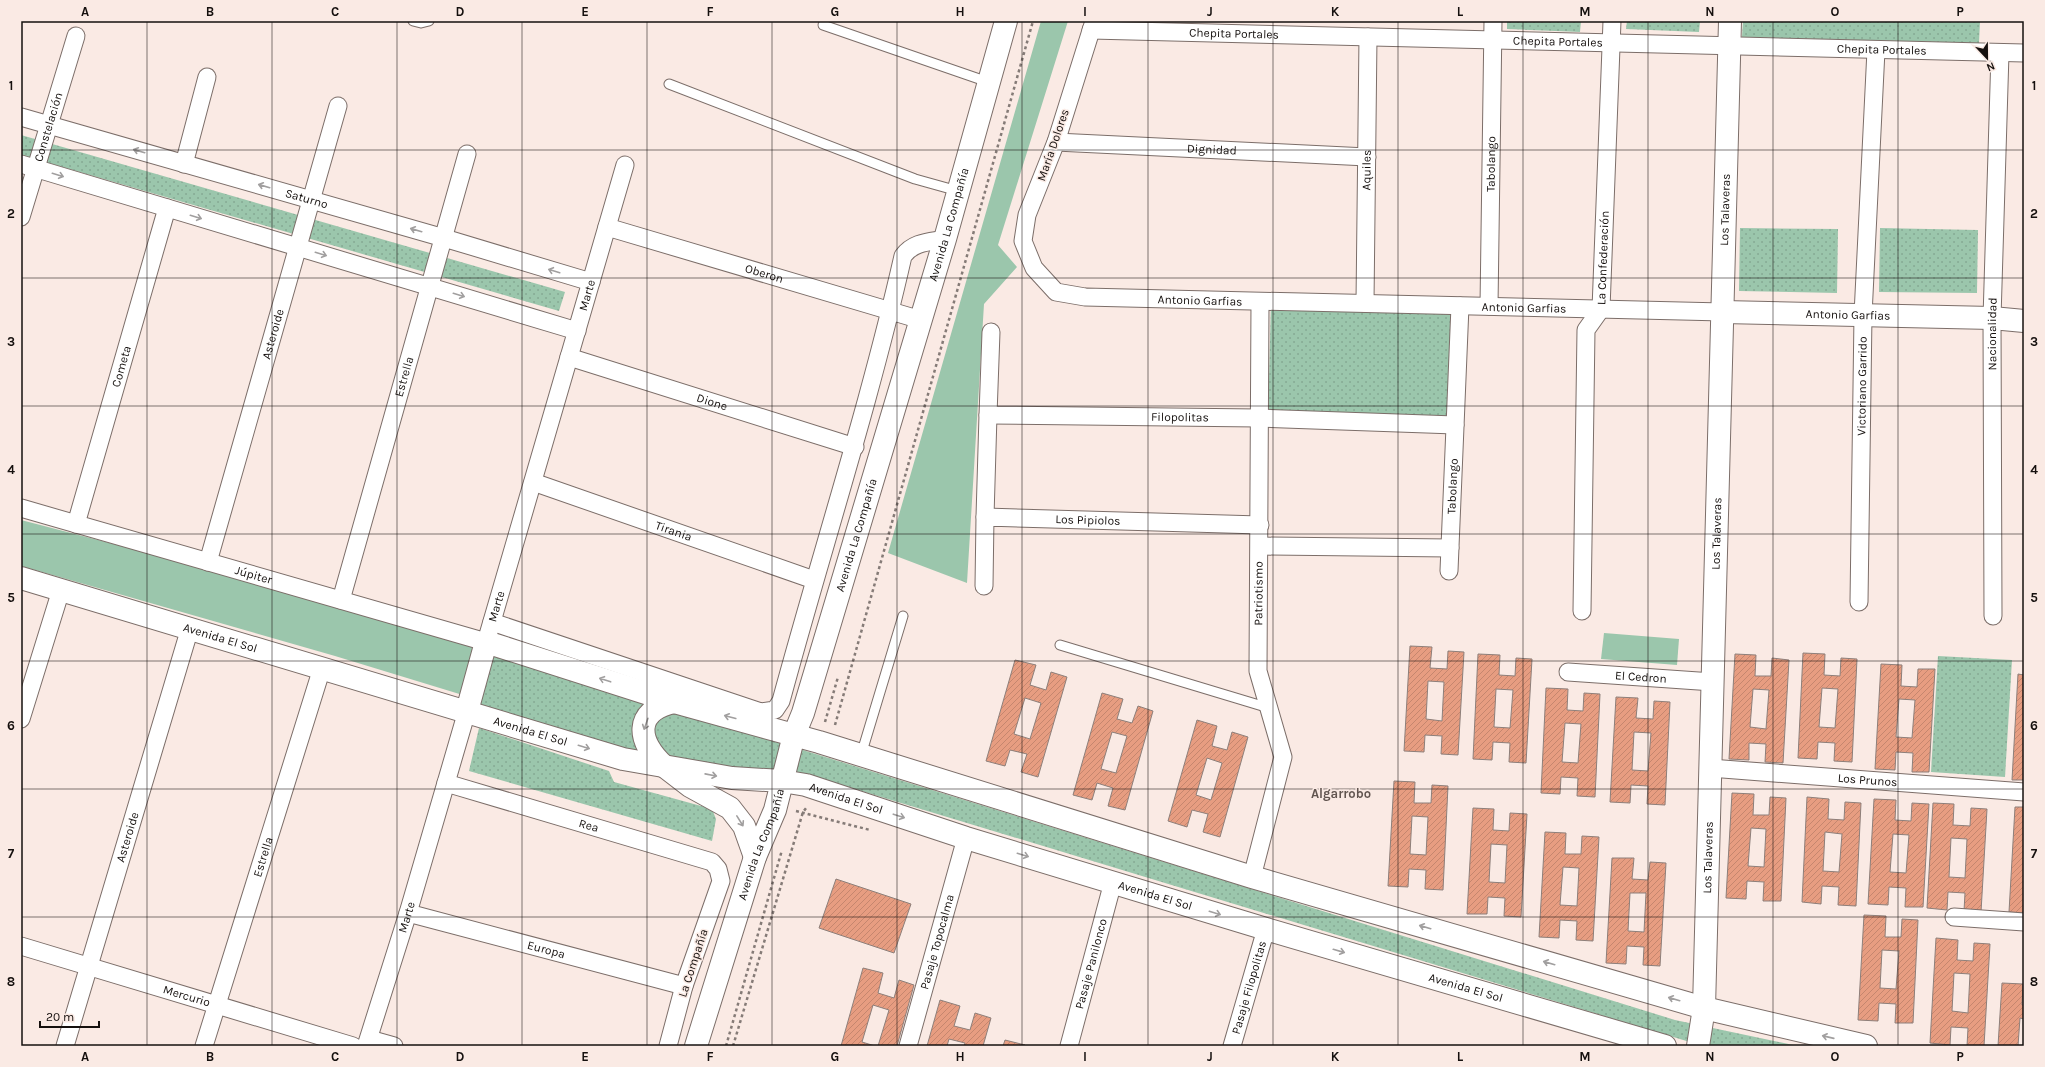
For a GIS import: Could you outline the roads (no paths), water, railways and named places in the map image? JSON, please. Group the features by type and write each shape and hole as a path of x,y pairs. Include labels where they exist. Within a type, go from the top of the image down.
{"main road":[{"name":"Avenida La Compañía","path":"696,1046 755,857 775,810 794,735 803,713 921,320 1006,21"},
{"name":"Los Talaveras","path":"1698,1046 1704,1008 1730,21"},
{"name":"Antonio Garfias","path":"1723,312 1992,318 2024,321"},
{"name":"Avenida El Sol","path":"21,578 623,759 732,778 782,781 818,789 966,838 1266,929 1665,1046"},
{"path":"489,632 674,702 830,745 1252,877 1704,1008 1866,1046"},
{"name":"Marte","path":"467,711 489,632"},
{"path":"674,702 662,705 652,710 645,725 643,734 645,743 652,756 690,786 730,808 744,826 755,857"}],"street":[{"name":"Tabolango","path":"1489,306 1493,21"},
{"name":"La Confederación","path":"1582,611 1586,330 1601,309 1612,21"},
{"name":"Chepita Portales","path":"1092,25 1368,37 2024,53"},
{"name":"María Dolores","path":"1034,268 1023,241 1028,215 1056,142 1092,25"},
{"name":"Constelación","path":"21,217 28,166 48,125 76,36"},
{"name":"Aquiles","path":"1365,303 1368,157 1368,37"},
{"name":"Victoriano Garrido","path":"1859,602 1863,315 1876,50"},
{"name":"Nacionalidad","path":"1993,616 1992,318 2000,53"},
{"path":"184,164 207,77"},
{"name":"Asteroide","path":"208,562 338,106"},
{"name":"Saturno","path":"21,117 444,238 591,282"},
{"name":"Dignidad","path":"1056,142 1368,157"},
{"name":"Estrella","path":"341,600 467,154"},
{"name":"Marte","path":"489,632 625,165"},
{"path":"28,166 577,331"},
{"name":"Cometa","path":"76,524 167,208"},
{"name":"Oberon","path":"607,227 921,320"},
{"name":"Júpiter","path":"21,508 341,600 489,632 753,710 761,712 775,710 781,701 814,580 855,447 903,256 909,248 916,245 945,239"},
{"name":"Antonio Garfias","path":"1034,268 1056,292 1085,297 1260,303 1365,303 1723,312"},
{"name":"Patriotismo","path":"1252,877 1283,757 1258,671 1260,525 1258,418 1260,303"},
{"name":"Tabolango","path":"1449,571 1460,306"},
{"path":"984,586 991,332"},
{"name":"Dione","path":"569,357 855,447"},
{"name":"Filopolitas","path":"988,415 1258,418 1455,425"},
{"name":"Tirania","path":"533,482 814,580"},
{"name":"Los Pipiolos","path":"985,517 1260,525"},
{"path":"1260,546 1450,548"},
{"path":"21,720 61,590"},
{"name":"Asteroide","path":"65,1046 190,628"},
{"name":"Estrella","path":"204,1046 322,668"},
{"name":"El Cedron","path":"1568,672 1713,682"},
{"name":"Marte","path":"367,1042 408,913 467,711"},
{"name":"Los Prunos","path":"1710,768 2024,792"},
{"name":"Rea","path":"446,783 712,862 718,869 721,881"},
{"name":"Pasaje Topocalma","path":"908,1046 966,838"},
{"name":"La Compañía","path":"668,1046 684,986 721,881"},
{"name":"Pasaje Panilonco","path":"1069,1046 1113,882"},
{"name":"Europa","path":"408,913 684,986"},
{"path":"1954,917 2024,922"},
{"name":"Pasaje Filopolitas","path":"1232,1046 1266,929"},
{"name":"Mercurio","path":"21,946 353,1046"},
{"path":"367,1042 394,1046"}],"lane":[{"path":"413,21 421,23 429,21"},
{"path":"823,25 988,82"},
{"path":"669,84 915,179 958,191"},
{"path":"861,755 903,616"},
{"path":"1060,645 1269,708"}],"district":[{"name":"Algarrobo","path":"1341,793"}]}
